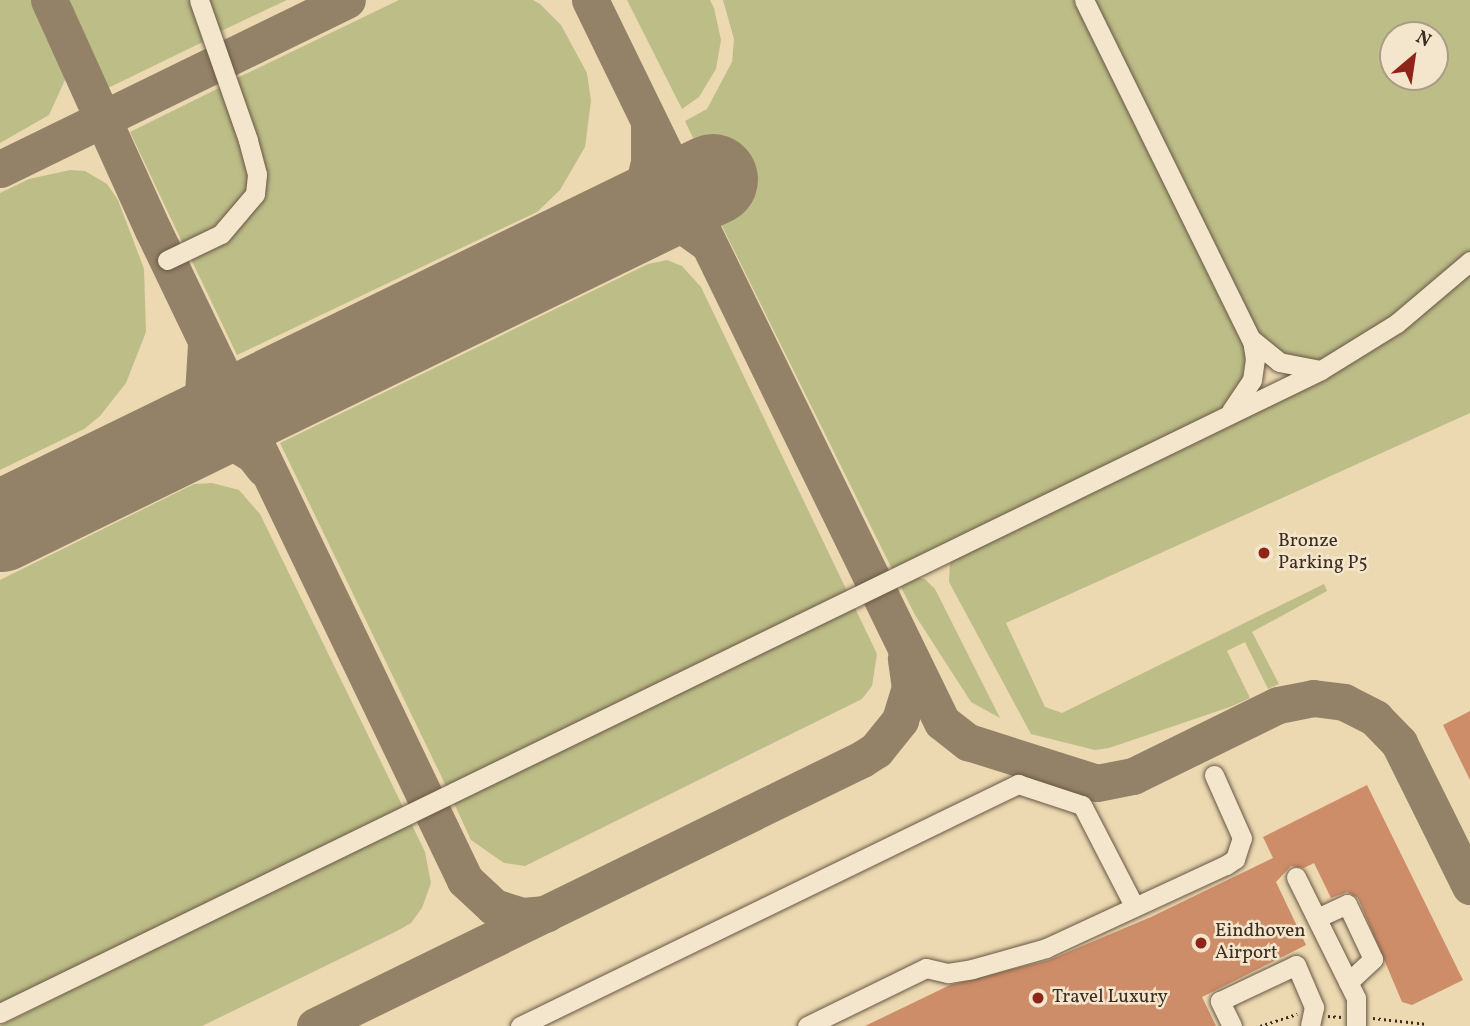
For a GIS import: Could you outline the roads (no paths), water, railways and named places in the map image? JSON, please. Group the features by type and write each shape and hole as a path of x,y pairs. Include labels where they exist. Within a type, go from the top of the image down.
{"lane":[{"path":"167,260 221,234 238,218 256,184 248,140 199,0"},
{"path":"1084,0 1251,339 1255,359 1252,380 1241,401 1224,417"},
{"path":"0,1013 1321,370 1397,323 1470,261"},
{"path":"1251,339 1279,362 1321,370"},
{"path":"807,1026 926,968 948,973 972,969 1046,947 1133,904 1235,859 1241,846 1240,831 1214,775"},
{"path":"520,1026 1018,784 1082,805 1133,904"},
{"path":"1296,877 1356,998 1356,1026"},
{"path":"1317,918 1347,905 1373,959 1348,982"},
{"path":"1232,1026 1220,1001 1296,965 1314,1006 1310,1026"}],"place":[{"name":"Bronze Parking P5","path":"1264,553"},
{"name":"Eindhoven Airport","path":"1201,943"},
{"name":"Travel Luxury","path":"1038,998"}]}
